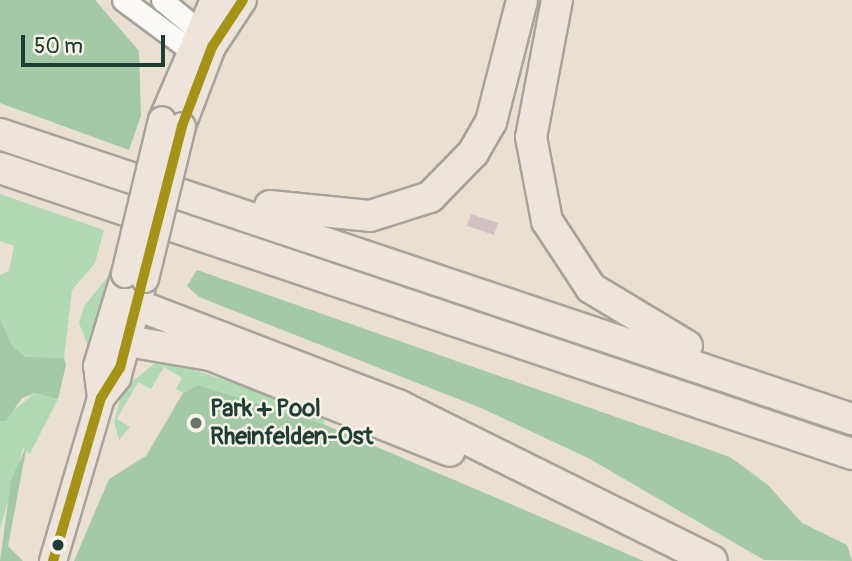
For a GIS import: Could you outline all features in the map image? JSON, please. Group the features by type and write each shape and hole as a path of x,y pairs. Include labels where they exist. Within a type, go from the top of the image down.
{"highway":[{"path":"122,175 327,216 405,209 451,178 485,132 502,89 522,0"},
{"path":"558,2 532,117 542,203 570,263 606,300 771,390"},
{"path":"0,134 852,419"},
{"path":"0,167 719,405 852,454"},
{"path":"129,304 210,355 352,410 547,492 678,561"},
{"path":"129,304 400,406 712,561"},
{"path":"719,405 852,467"}],"main road":[{"path":"53,561 101,398 117,378 129,304 172,123 214,0"},
{"path":"200,42 243,0"}],"street":[{"path":"123,0 200,42"},
{"path":"167,2 194,0"},
{"path":"167,2 200,42"}],"green space":[{"path":"0,0 95,0 139,51 141,116 129,150 0,103"},
{"path":"0,194 104,230 95,263 72,290 64,358 25,358 13,347 0,319 0,275 9,271 14,246 0,241"},
{"path":"197,270 730,457 768,485 802,523 847,545 852,561 764,560 588,458 481,408 199,297 187,286"},
{"path":"111,273 89,349 79,323 84,306"},
{"path":"0,319 13,347 25,357 64,358 66,365 58,399 35,393 22,398 6,421 0,421"},
{"path":"155,363 173,363 328,414 323,424 198,385 183,393 176,389 182,378 164,367 151,389 138,382 117,419 130,427 119,440 114,422 123,389"},
{"path":"198,385 323,424 644,561 74,561 109,479 146,456 183,393"},
{"path":"35,393 58,399 30,454 23,448 0,529 0,421"},
{"path":"27,445 8,546 23,561 0,561 11,480"}],"building":[{"path":"471,214 498,223 494,235 467,226"}],"transit line":[{"path":"53,561 101,398 120,368 182,126 212,47 243,0"}],"place":[{"name":"Park + Pool Rheinfelden-Ost","path":"196,423"}]}
